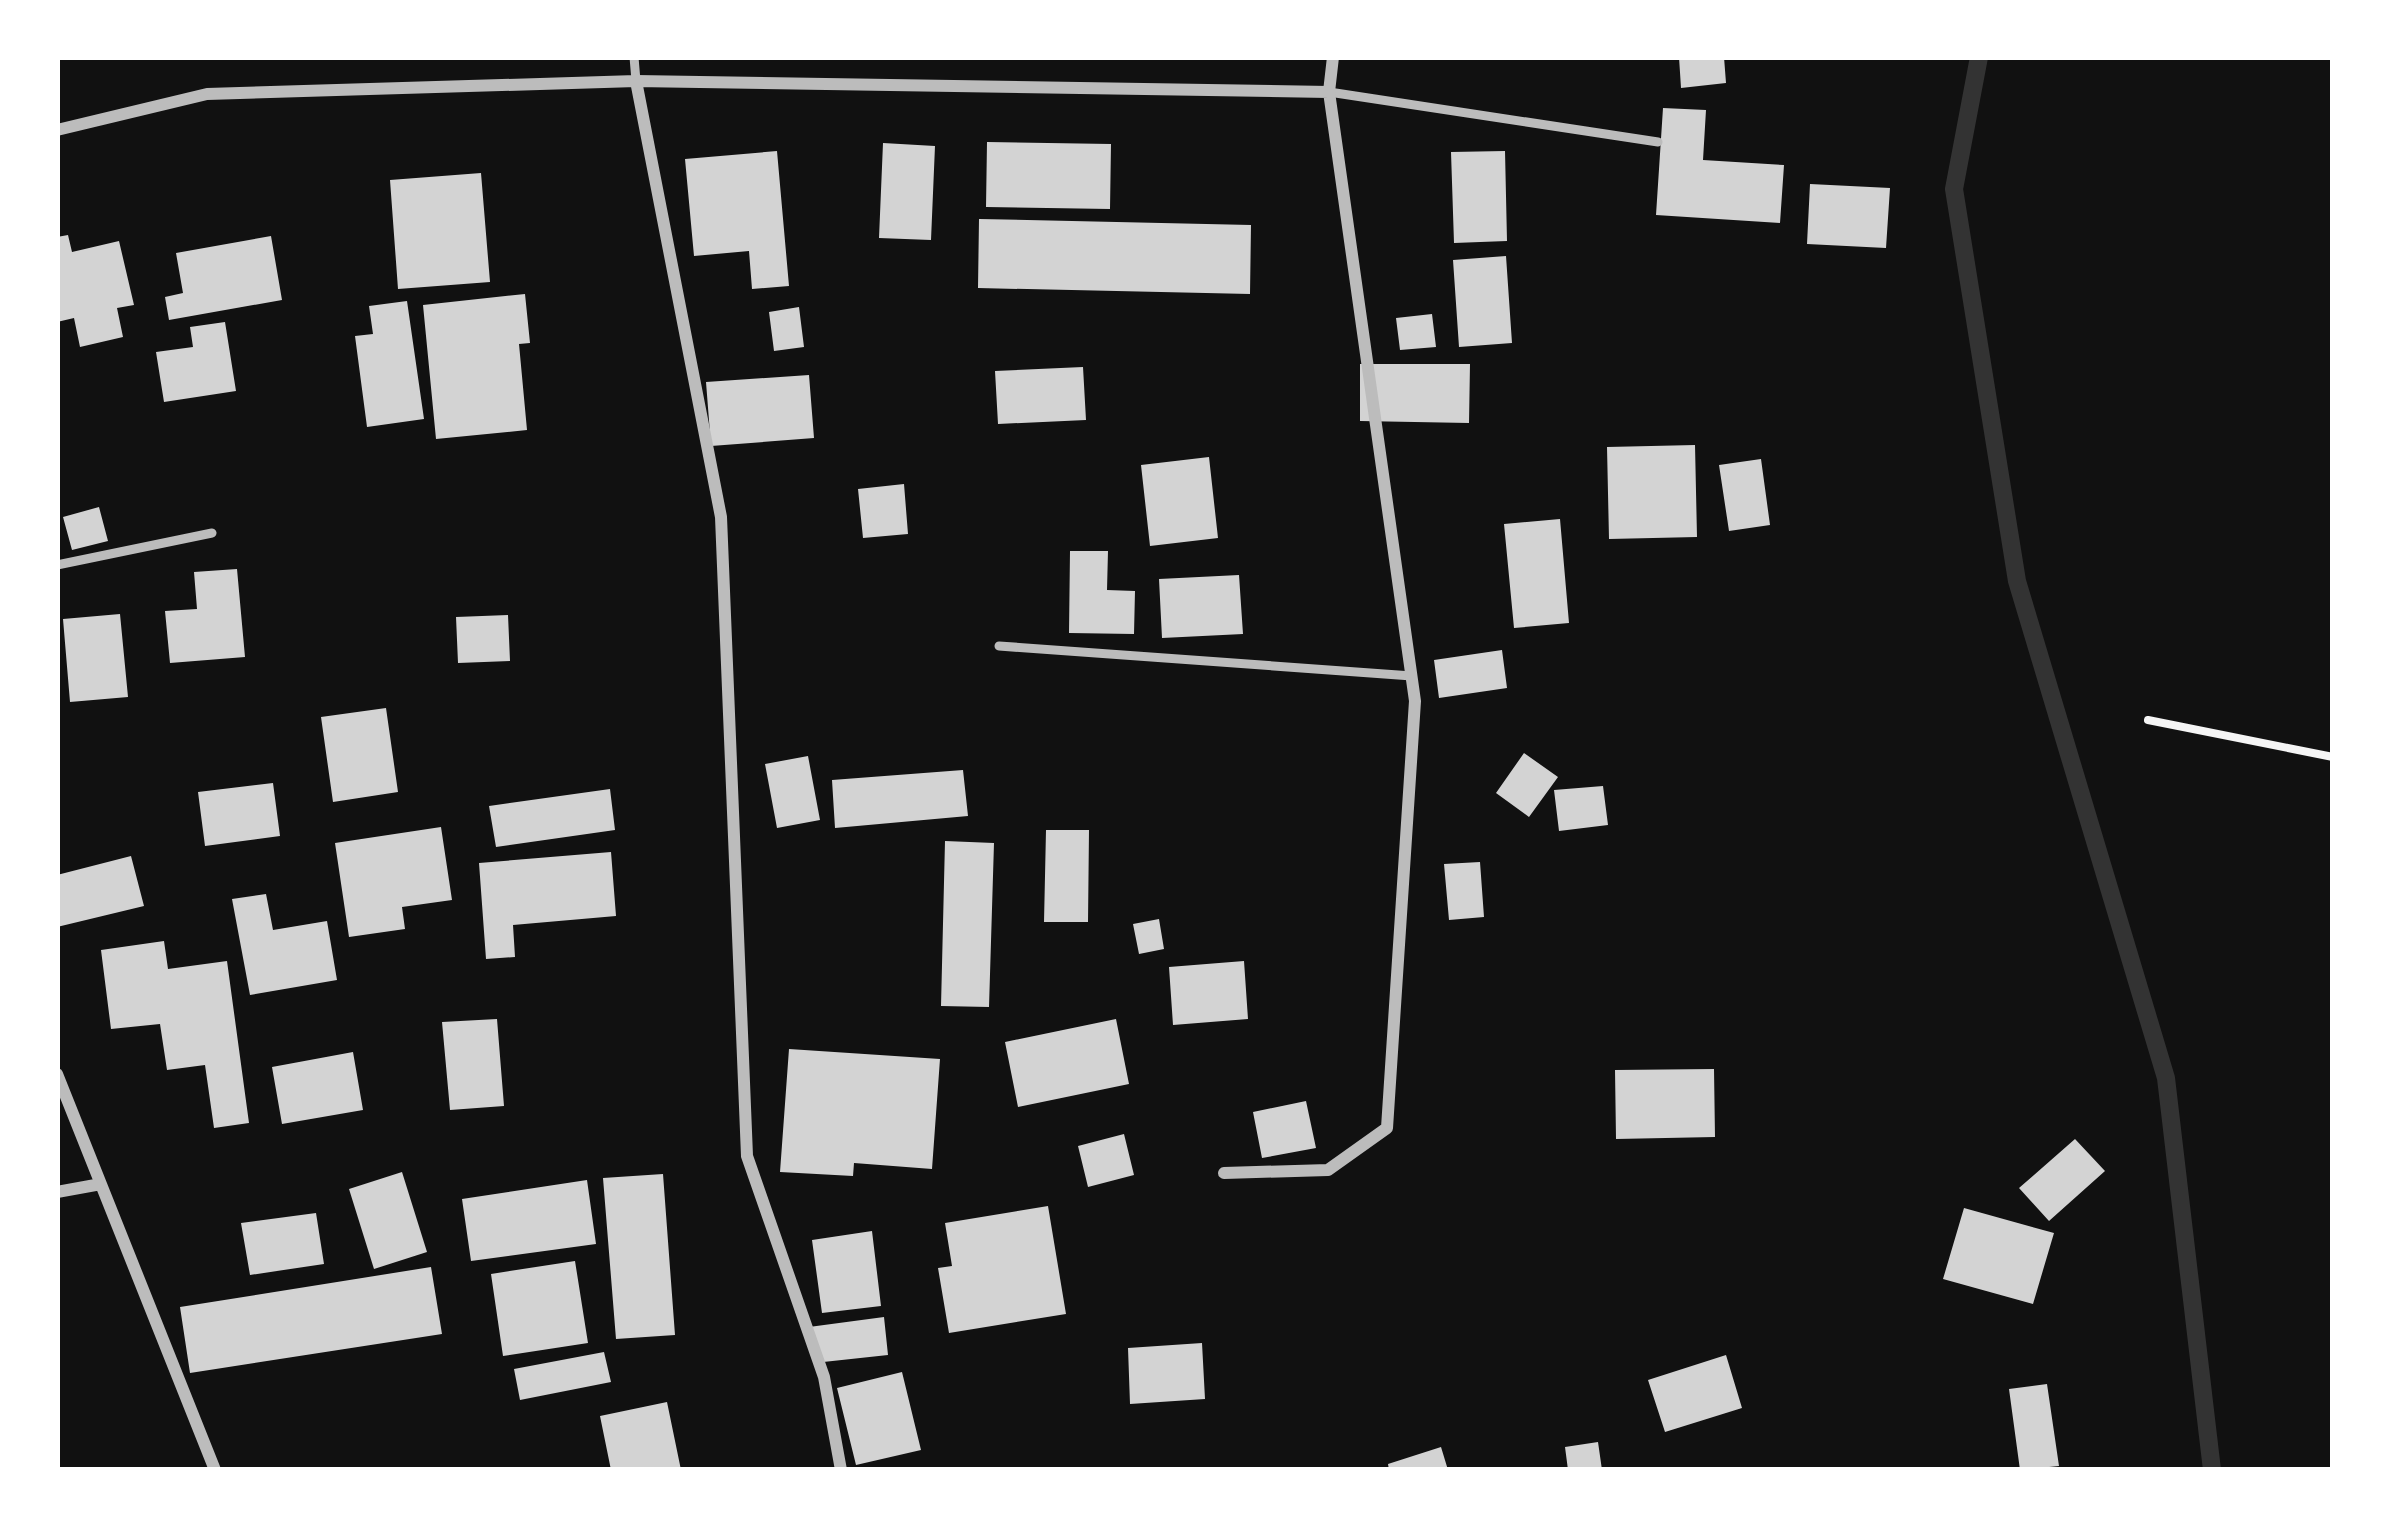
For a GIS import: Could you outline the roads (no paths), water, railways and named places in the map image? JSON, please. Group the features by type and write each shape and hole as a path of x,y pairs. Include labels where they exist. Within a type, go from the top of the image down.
{"street":[{"path":"1224,1173 1328,1170 1387,1128 1415,701 1329,92 1333,57"},
{"path":"636,81 721,517 747,1156 824,1377 841,1470"},
{"path":"57,130 207,94 636,81 1329,92"},
{"path":"57,1074 215,1470"},
{"path":"57,1192 101,1184"}],"lane":[{"path":"634,57 636,81"},
{"path":"1329,92 1658,142"},
{"path":"57,565 212,533"},
{"path":"999,646 1412,676"}],"waterway":[{"path":"1979,57 1954,189 2017,581 2166,1078 2212,1470"}]}
